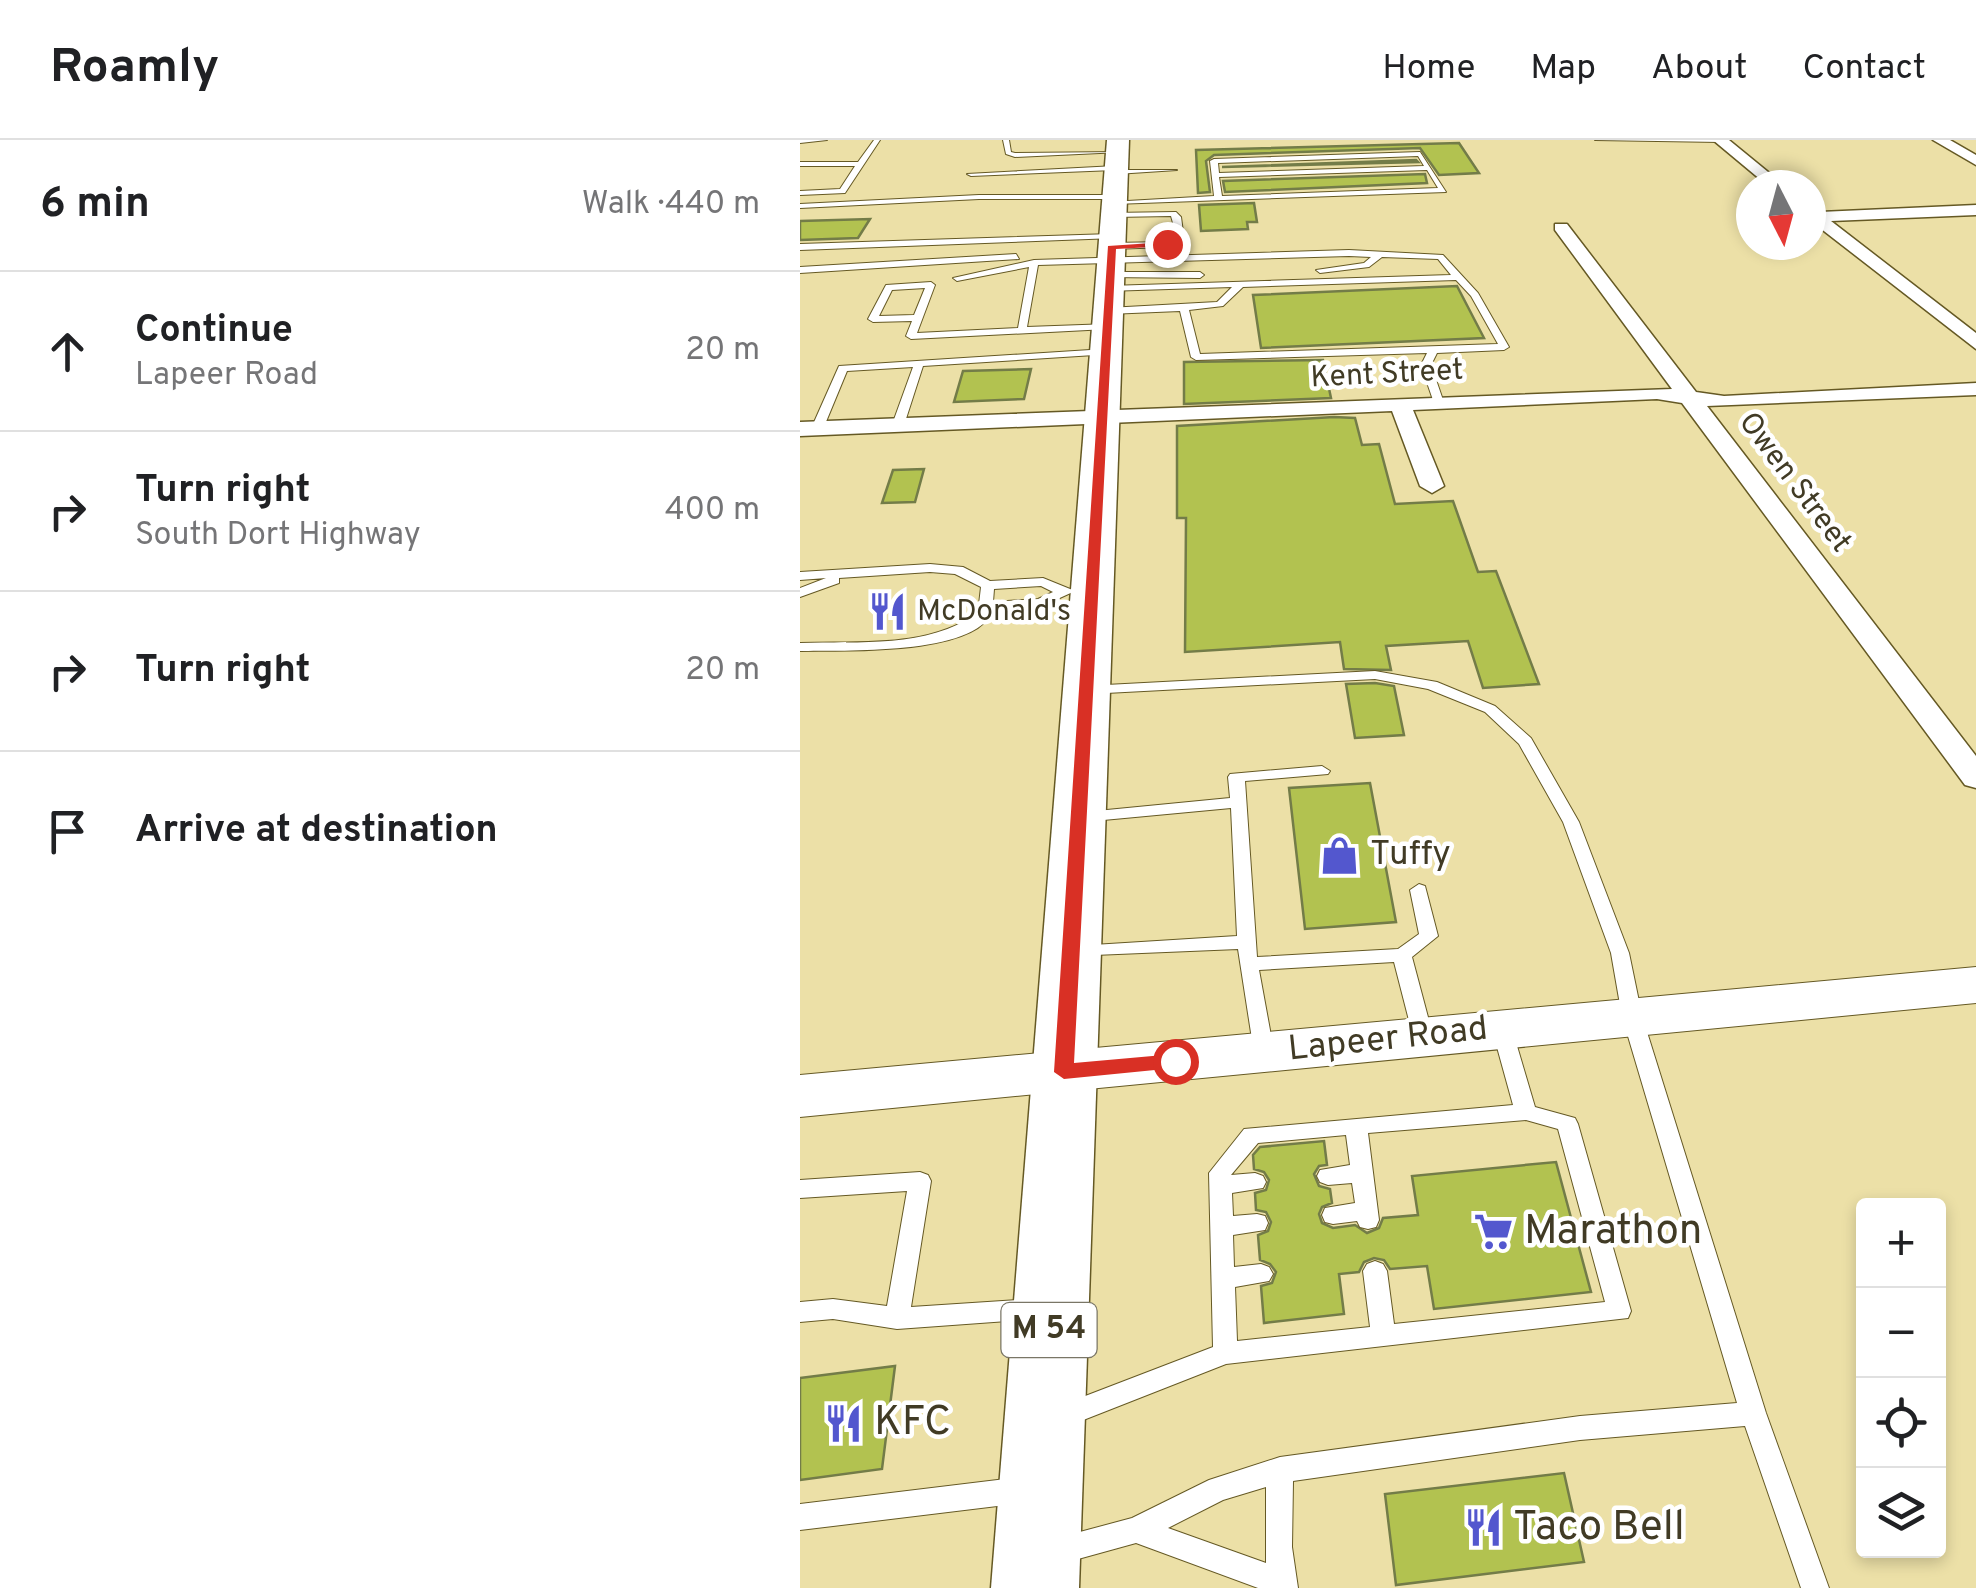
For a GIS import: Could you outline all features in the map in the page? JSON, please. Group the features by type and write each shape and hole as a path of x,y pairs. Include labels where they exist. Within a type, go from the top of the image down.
{"main road":[{"name":"M 54","path":"1040,1514 1086,690 1076,590 1102,416 1112,236"},
{"name":"Lapeer Road","path":"800,1096 1976,985"}],"street":[{"path":"1720,140 1757,170"},
{"path":"1940,140 1976,161"},
{"path":"1826,215 1976,210"},
{"path":"1826,225 1976,343"},
{"name":"Owen Street","path":"1561,227 1976,778"},
{"name":"Kent Street","path":"809,429 1657,393 1724,402 1976,389"},
{"path":"1400,404 1432,486"}],"lane":[{"path":"800,141 824,140"},
{"path":"800,193 842,191 877,140"},
{"path":"800,247 1112,236 1440,256 1475,295 1504,346 1196,357 1184,308 1112,236 1008,153 1006,140"},
{"path":"1598,140 1720,140"},
{"path":"957,278 1034,263 1218,198 1443,190 1420,154 1214,161 1218,198"},
{"path":"800,164 863,164"},
{"path":"1203,169 1216,172 1429,168"},
{"path":"918,318 873,319 888,287 931,285 911,336 1022,330 1173,170"},
{"path":"971,174 1112,236 1241,284 1458,277"},
{"path":"800,206 979,197 1112,236 1167,244 1180,238 1173,214 1112,236 919,364 843,368 809,429"},
{"path":"1112,236 1339,269 1366,265 1380,254"},
{"path":"800,270 1028,257 1034,263"},
{"path":"1022,330 1034,263"},
{"path":"1184,308 1220,304 1241,284"},
{"path":"1432,350 1426,366 1439,403"},
{"path":"898,425 919,364"},
{"path":"800,579 958,570 988,585 1043,582 1076,590"},
{"path":"800,579 827,581 889,571"},
{"path":"800,594 827,581"},
{"path":"800,648 942,640 971,628 985,616 988,585"},
{"path":"987,607 1040,603 1076,590"},
{"path":"800,639 971,628"},
{"path":"1086,690 1375,675 1432,685 1490,709 1526,741 1571,822 1620,953 1632,1016 1754,1413 1814,1588"},
{"path":"1264,1052 1248,964 1236,777 1322,772"},
{"path":"1078,818 1239,802"},
{"path":"1248,964 1402,955 1428,936 1419,890"},
{"path":"1070,953 1246,942"},
{"path":"1402,955 1423,1036"},
{"path":"1502,1029 1526,1112"},
{"path":"1040,1514 1225,1352 1620,1311 1567,1124 1526,1112 1252,1135 1220,1173 1225,1352"},
{"path":"1333,1215 1368,1216 1356,1126"},
{"path":"1328,1176 1362,1173"},
{"path":"800,1189 920,1180 898,1318"},
{"path":"1220,1185 1255,1182"},
{"path":"1222,1227 1257,1223"},
{"path":"1375,1271 1383,1335"},
{"path":"1222,1278 1261,1274"},
{"path":"800,1312 832,1309 898,1318 1050,1308"},
{"path":"1136,1530 1218,1489 1280,1470 1580,1428 1754,1413"},
{"path":"800,1517 1040,1514 1136,1530 1284,1586 1278,1547 1280,1470"}],"building":[{"path":"1459,143 1479,173 1439,175 1420,148 1214,155 1206,161 1210,192 1198,193 1196,150"},
{"path":"1416,160 1418,162 1222,167"},
{"path":"1425,174 1427,183 1225,192 1223,181"},
{"path":"1254,203 1257,222 1247,222 1248,229 1201,231 1199,205"},
{"path":"870,219 858,238 800,240 800,221"},
{"path":"1457,286 1484,338 1261,348 1253,295"},
{"path":"1323,360 1331,398 1184,404 1184,362"},
{"path":"1031,369 1024,399 954,402 963,371"},
{"path":"1355,418 1362,445 1379,444 1395,504 1453,501 1478,572 1496,571 1539,684 1483,688 1468,641 1386,646 1391,670 1344,669 1340,642 1185,652 1186,518 1177,518 1177,426"},
{"path":"924,469 915,502 882,503 893,470"},
{"path":"1346,684 1394,686 1404,735 1355,738"},
{"name":"Tuffy","path":"1370,783 1396,922 1305,929 1289,788"},
{"path":"1324,1141 1327,1165 1319,1166 1314,1174 1319,1186 1330,1189 1332,1203 1322,1207 1322,1223 1333,1228 1355,1225 1367,1233 1379,1228 1383,1218 1418,1215 1412,1176 1556,1162 1591,1292 1434,1309 1427,1266 1390,1269 1384,1260 1374,1258 1364,1262 1359,1272 1339,1274 1344,1314 1264,1323 1261,1286 1272,1283 1276,1272 1260,1260 1258,1235 1268,1231 1271,1222 1266,1212 1256,1210 1255,1193 1266,1190 1269,1180 1264,1172 1254,1169 1253,1155 1260,1147"},
{"name":"KFC","path":"895,1366 882,1469 800,1480 800,1378"},
{"name":"Taco Bell","path":"1564,1473 1584,1562 1396,1585 1385,1494"}],"place":[{"name":"McDonald's","path":"887,612"},
{"name":"Tuffy","path":"1340,855"},
{"name":"Marathon","path":"1494,1232"},
{"name":"KFC","path":"844,1423"},
{"name":"Taco Bell","path":"1483,1528"}],"route":[{"path":"1167,244 1112,246 1064,1072 1175,1061"}]}
